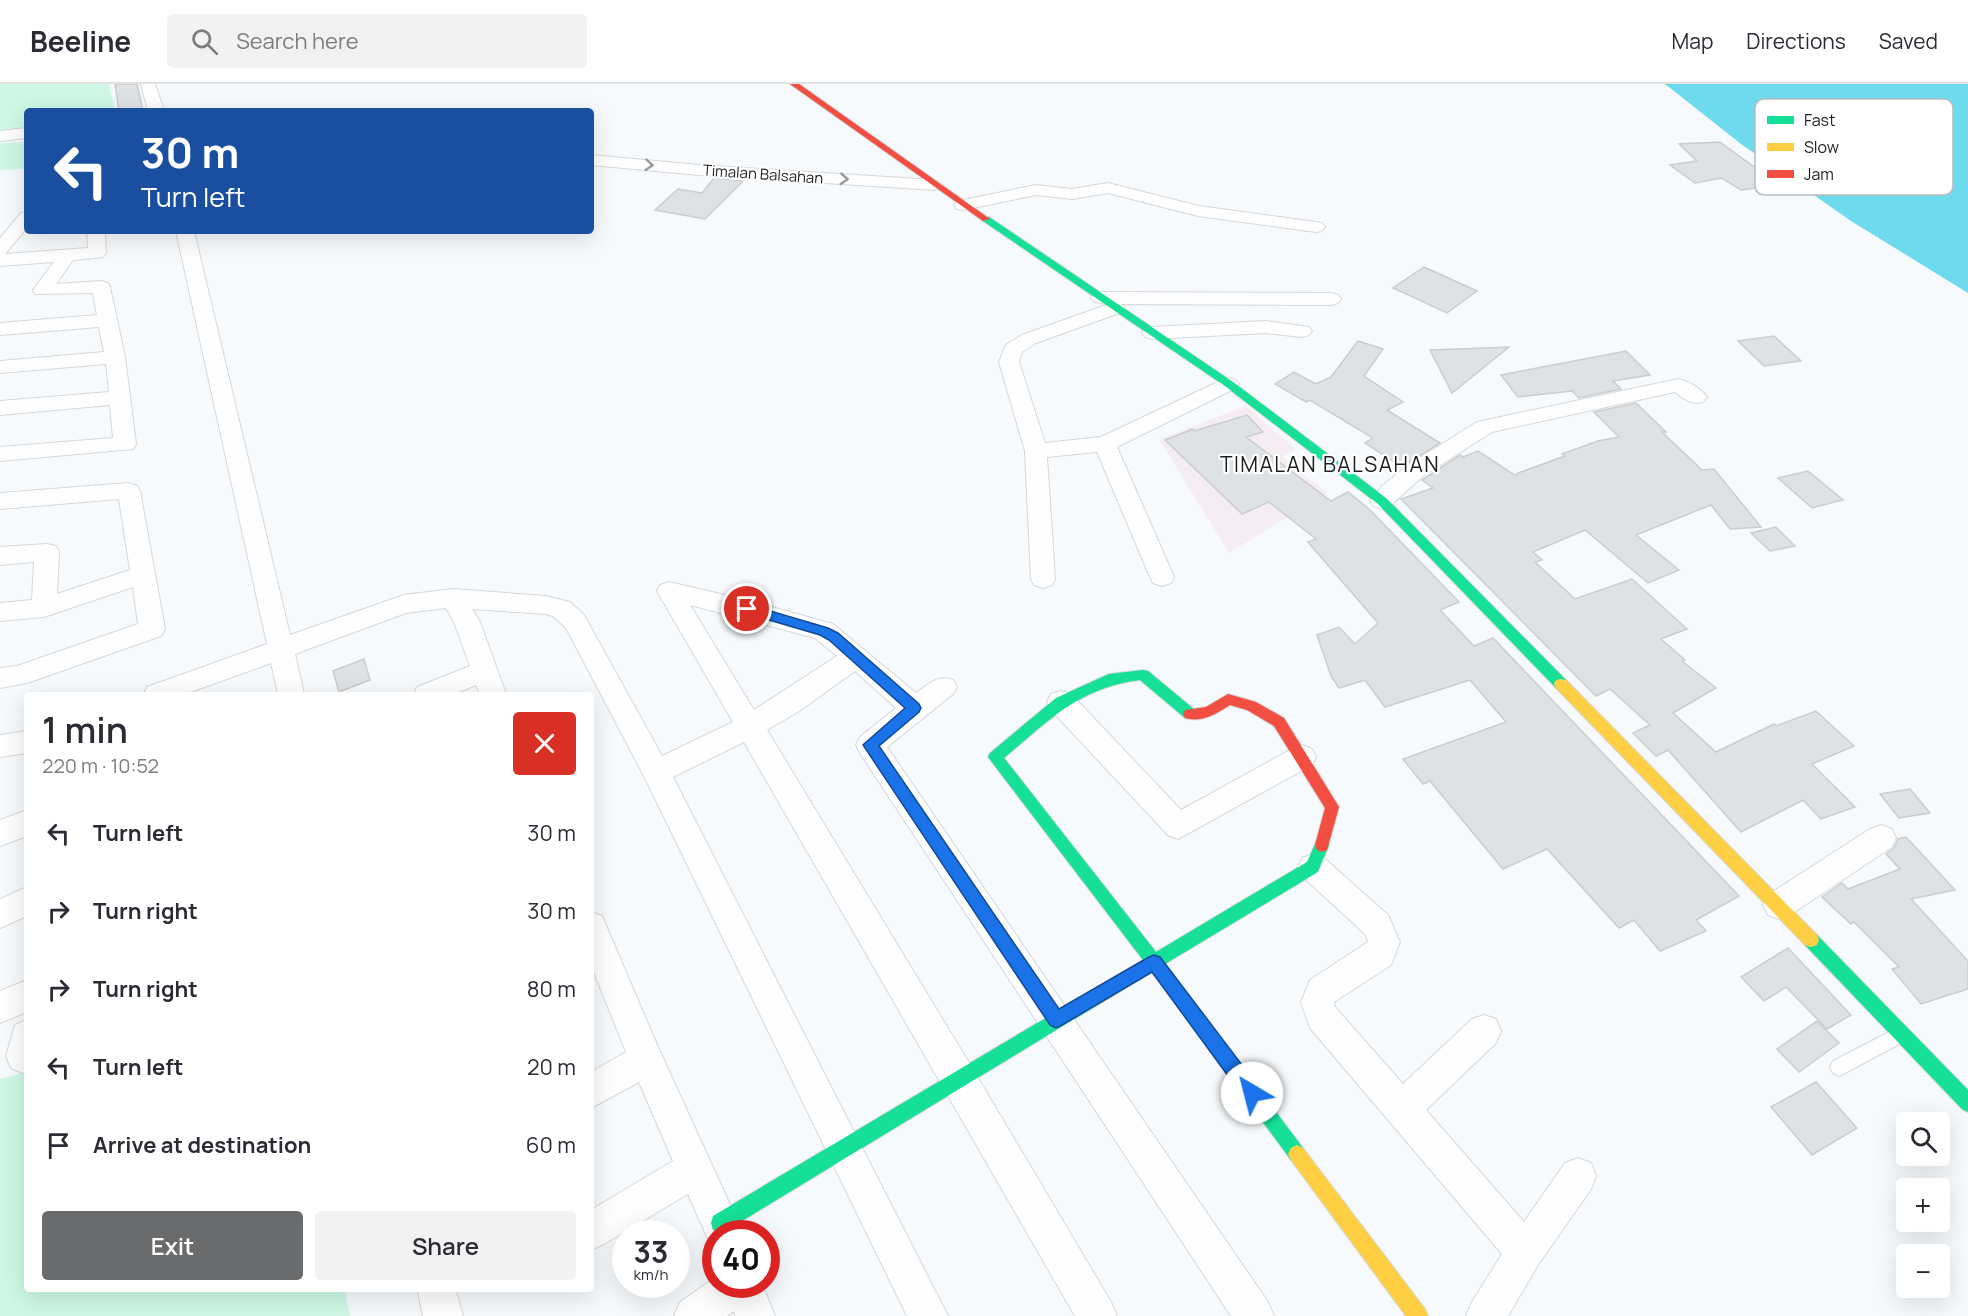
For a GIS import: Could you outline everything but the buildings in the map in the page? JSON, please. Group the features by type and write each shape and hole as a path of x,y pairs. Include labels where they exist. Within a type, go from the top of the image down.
{"street":[{"path":"148,84 155,108"},
{"path":"794,84 963,205 1229,384 1352,480 1383,501 1616,742 1779,905 1968,1103"},
{"path":"0,136 24,133"},
{"name":"Timalan Balsahan","path":"594,160 699,170 935,185"},
{"path":"963,205 1036,190 1072,194 1107,188 1198,211 1316,227"},
{"path":"0,226 24,222"},
{"path":"0,250 24,223"},
{"path":"0,260 97,253 96,234"},
{"path":"186,234 291,692"},
{"path":"0,454 125,444 115,357 101,287 42,290 68,255"},
{"path":"1043,579 1036,451 1009,362 1013,349 1029,339 1108,303 1331,299"},
{"path":"0,329 106,320"},
{"path":"1152,333 1266,327 1302,332"},
{"path":"0,367 115,357"},
{"path":"1036,451 1105,444 1229,384"},
{"path":"1383,501 1391,489 1458,442 1485,427 1678,385 1696,397"},
{"path":"0,408 118,398"},
{"path":"1105,444 1162,577"},
{"path":"0,501 129,491 152,629 18,676 0,678"},
{"path":"0,556 47,552 44,608"},
{"path":"0,612 44,608 144,574"},
{"path":"915,708 833,636 824,631 747,609 669,591 959,1078 1097,1316"},
{"path":"438,692 489,683 467,622 453,598"},
{"path":"167,692 404,604 453,598 545,605 561,609 574,622 656,772 928,1316"},
{"path":"656,772 749,727 791,702 855,657"},
{"path":"734,1220 845,1147 959,1078 1154,962 1312,867 1322,846 1332,807 1279,722 1251,706 1228,699 1209,712 1191,715 1143,675 1114,678 1061,702 996,757 1154,962 1418,1316"},
{"path":"944,687 870,745 1254,1316"},
{"path":"1061,702 1178,826 1302,757"},
{"path":"0,746 24,742"},
{"path":"0,833 24,824"},
{"path":"1779,905 1881,838"},
{"path":"1312,867 1377,925 1384,942 1380,954 1322,990 1317,1002 1322,1017 1526,1252"},
{"path":"0,914 24,902"},
{"path":"594,940 599,964 646,1059 719,1220"},
{"path":"0,1008 24,997"},
{"path":"1401,1110 1484,1031"},
{"path":"594,1089 646,1059"},
{"path":"594,1229 696,1168"},
{"path":"1486,1316 1578,1176"},
{"path":"437,1292 443,1316"},
{"path":"694,1316 720,1298"},
{"path":"747,1298 755,1316"}],"lane":[{"path":"1839,1067 1902,1034"}],"shaded area":[{"path":"1246,406 1296,449 1282,457 1327,493 1229,553 1159,439"}],"green space":[{"path":"0,84 109,84 114,108 24,108 24,132 0,134"},
{"path":"24,142 23,169 0,170 0,143"},
{"path":"24,1073 24,1292 346,1292 350,1316 0,1316 0,1079"}],"water":[{"path":"1665,84 1968,84 1968,293 1851,221 1814,195 1953,195 1953,99 1755,99 1755,154"}],"traffic: fast":[{"path":"986,219 1229,384 1382,501 1561,684"},
{"path":"1190,714 1143,675 1114,678 1061,702 995,757 1154,962 1297,1154"},
{"path":"725,1220 1313,867 1322,845"},
{"path":"1811,940 1968,1103"}],"traffic: slow":[{"path":"1561,684 1811,940"},
{"path":"1297,1154 1418,1316"}],"traffic: jam":[{"path":"794,84 986,219"},
{"path":"1190,714 1209,712 1228,699 1251,706 1279,722 1332,807 1322,845"}],"district":[{"name":"TIMALAN BALSAHAN","path":"1330,464"}],"route":[{"path":"747,609 824,631 833,636 896,694 915,708 870,745 1056,1020 1154,962 1252,1093"}]}
